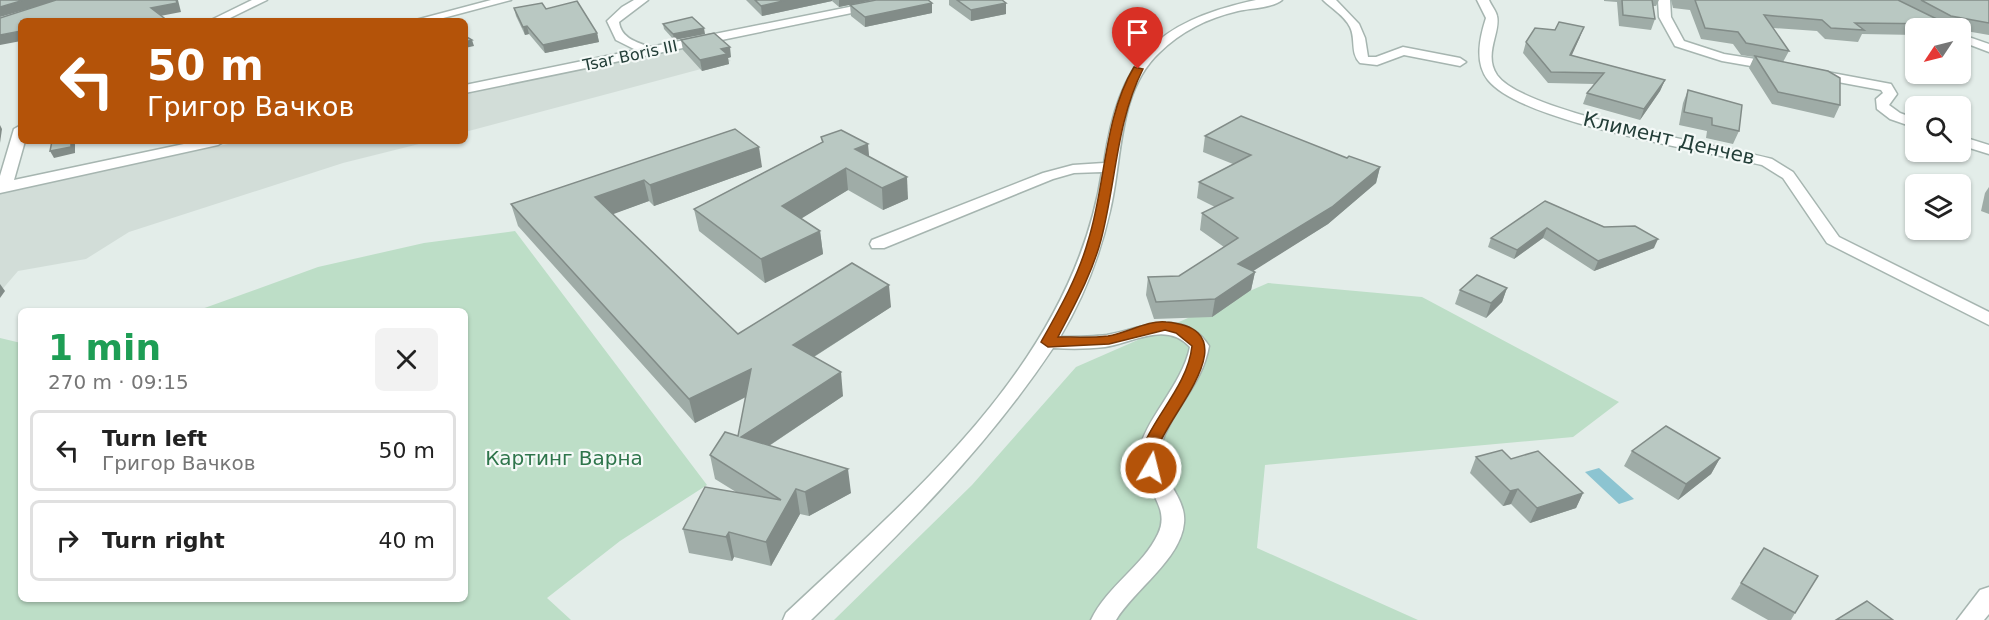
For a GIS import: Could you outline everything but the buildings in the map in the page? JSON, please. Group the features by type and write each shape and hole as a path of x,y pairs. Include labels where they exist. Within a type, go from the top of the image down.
{"street":[{"path":"222,18 261,0"},
{"path":"430,18 505,0"},
{"path":"642,0 626,9 613,21 613,27 622,39 648,51"},
{"name":"Tsar Boris III","path":"468,88 900,0"},
{"path":"795,620 935,484 988,426 1048,342 1075,292 1095,241 1125,94 1138,69 1161,43 1191,22 1235,8 1276,0"},
{"path":"1329,0 1348,13 1357,27 1362,42 1361,57 1364,60 1377,61 1403,51 1460,62"},
{"name":"Климент Денчев","path":"1482,0 1492,18 1484,41 1492,77 1502,88 1543,108 1767,162 1788,176 1833,240 1989,319"},
{"path":"1664,0 1665,16 1679,43 1722,57 1886,87 1890,94 1883,99 1882,106 1895,116 1905,120"},
{"path":"1971,41 1989,48"},
{"path":"2,188 18,138"},
{"path":"2,188 204,144"},
{"path":"1971,144 1989,150"},
{"path":"878,244 1048,176 1072,169 1110,167"},
{"path":"1048,342 1109,340 1164,326 1181,330 1193,337 1200,346 1198,357 1175,406 1151,447 1151,468 1167,498 1173,523 1166,542 1116,598 1103,620"}],"shaded area":[{"path":"711,43 731,61 468,131 468,92"},
{"path":"228,144 419,144 343,163 129,232 86,259 18,271 0,292 0,194"}],"green space":[{"name":"Картинг Варна","path":"515,231 707,485 620,541 547,598 571,620 0,620 0,338 18,342 18,602 468,602 468,308 205,308 318,267 424,243"},
{"path":"1268,283 1422,297 1619,402 1573,437 1265,465 1257,548 1418,620 834,620 972,485 1076,367"}],"water":[{"path":"1599,468 1634,499 1619,504 1585,472"}],"route":[{"path":"1138,69 1125,94 1095,241 1075,292 1048,342 1109,340 1164,326 1172,326 1193,337 1200,346 1198,357 1175,406 1151,447 1151,468"}]}
